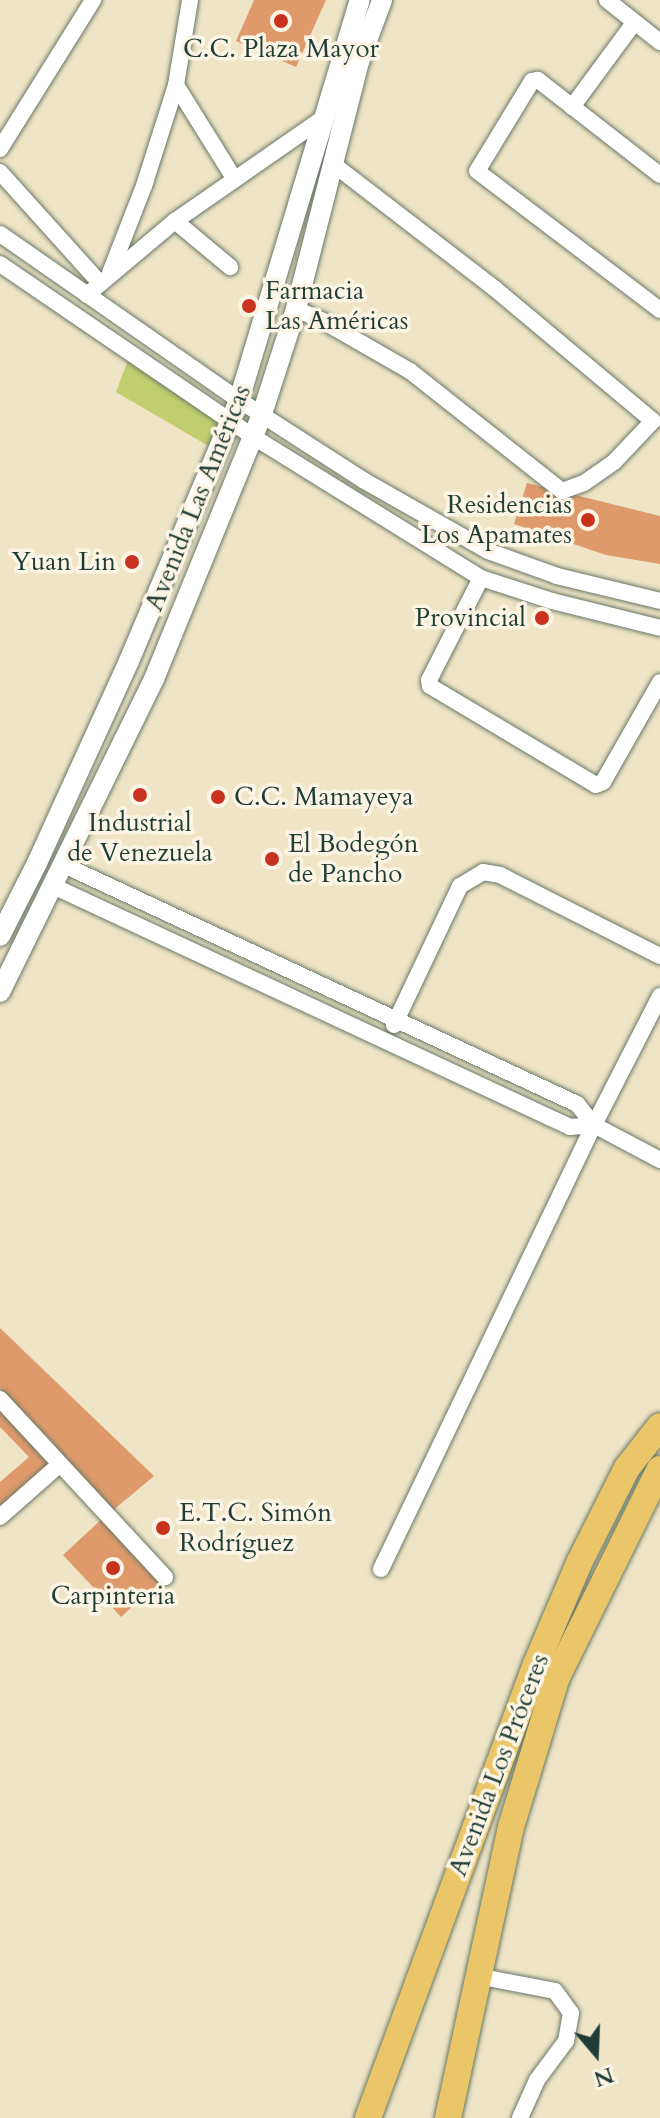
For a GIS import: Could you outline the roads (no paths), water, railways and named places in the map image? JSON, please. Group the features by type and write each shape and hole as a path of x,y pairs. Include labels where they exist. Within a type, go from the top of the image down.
{"highway":[{"name":"Avenida Los Próceres","path":"368,2118 530,1678 574,1573 627,1468 660,1426"},
{"name":"Avenida Los Próceres","path":"448,2118 511,1827 557,1677 660,1469"},
{"path":"376,2118 377,2089"}],"street":[{"path":"0,149 93,0"},
{"path":"104,279 144,186 176,85 190,0"},
{"name":"Avenida Las Américas","path":"0,936 123,676 239,400 360,0"},
{"name":"Avenida Las Américas","path":"0,992 154,679 262,414 296,309 359,62 382,0"},
{"path":"607,0 660,42"},
{"path":"572,107 634,23"},
{"path":"660,175 538,80 532,81 478,167 478,175 660,310"},
{"path":"176,85 234,178"},
{"path":"87,295 175,221 322,119"},
{"path":"296,309 410,371 562,491 584,483 615,461 653,421 494,288 333,164"},
{"path":"0,172 104,279"},
{"path":"175,221 230,267"},
{"path":"0,234 239,400 363,480 488,551 557,576 660,601"},
{"path":"0,264 230,422 481,578 552,601 660,628"},
{"path":"481,578 429,680 430,686 596,785 603,782 660,682"},
{"path":"64,865 577,1104 594,1125 660,1160"},
{"path":"387,1041 460,886 483,872 500,875 660,956"},
{"path":"53,886 570,1127 594,1125"},
{"path":"381,1569 594,1125 660,996"},
{"path":"0,1399 165,1577"},
{"path":"0,1517 59,1465"},
{"path":"477,1976 555,1991 571,2013 566,2041 537,2080 520,2118"}],"place":[{"name":"C.C. Plaza Mayor","path":"281,21"},
{"name":"Farmacia Las Américas","path":"249,306"},
{"name":"Residencias Los Apamates","path":"588,520"},
{"name":"Yuan Lin","path":"132,562"},
{"name":"Provincial","path":"542,618"},
{"name":"Industrial de Venezuela","path":"140,795"},
{"name":"C.C. Mamayeya","path":"218,797"},
{"name":"El Bodegón de Pancho","path":"272,859"},
{"name":"E.T.C. Simón Rodríguez","path":"163,1528"},
{"name":"Carpinteria","path":"113,1568"}]}
